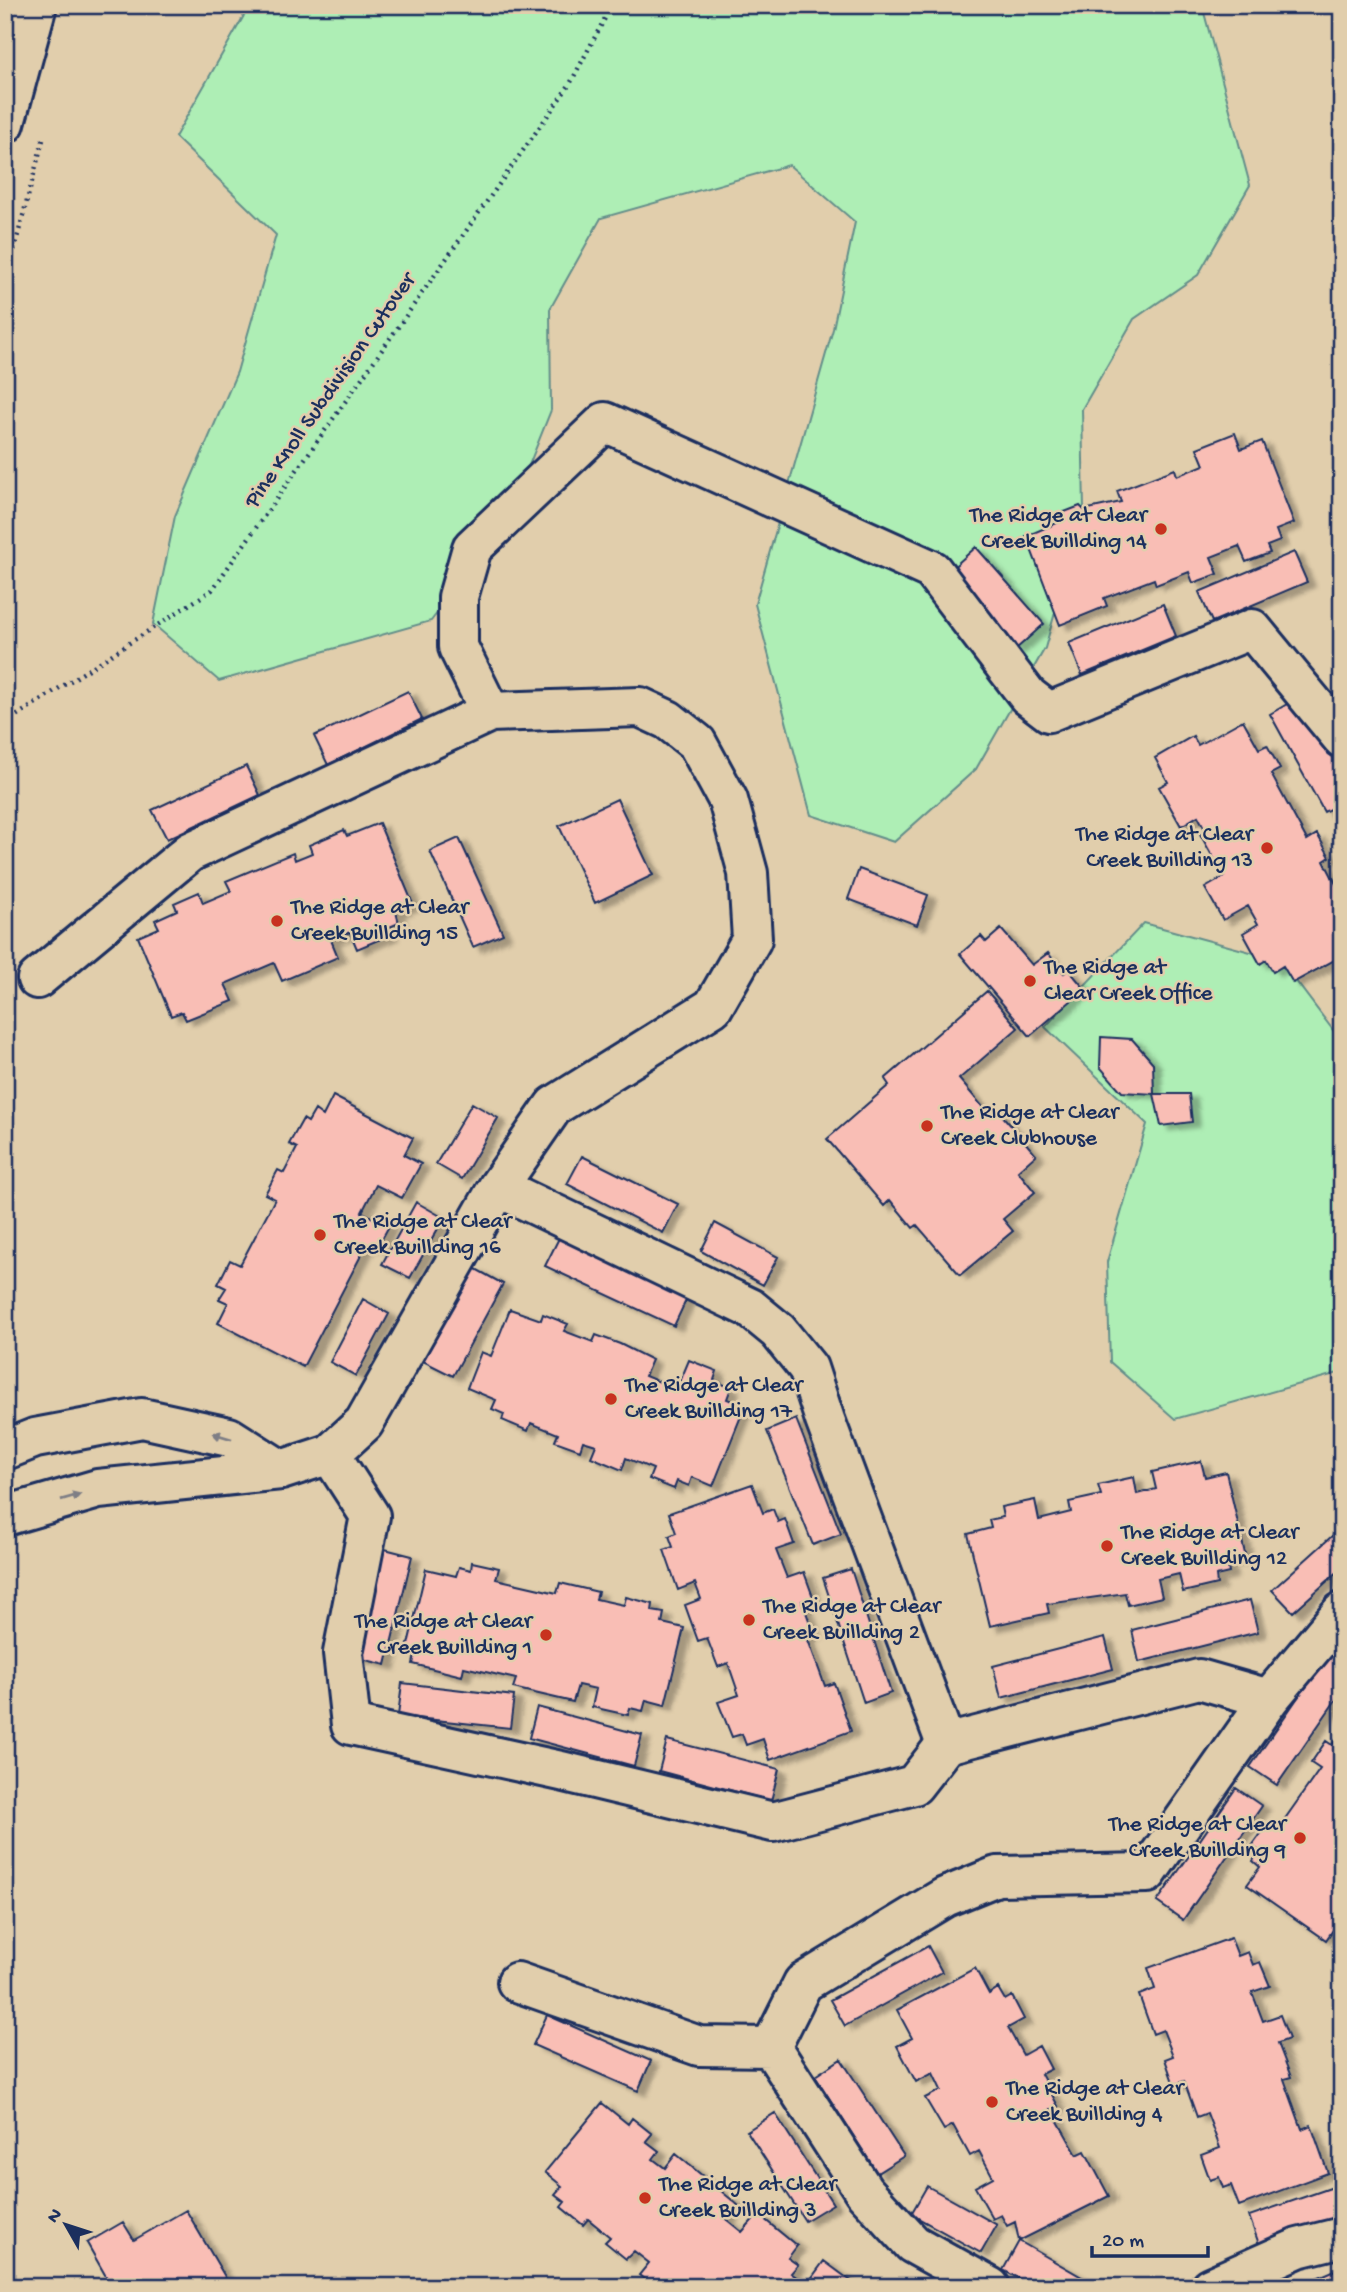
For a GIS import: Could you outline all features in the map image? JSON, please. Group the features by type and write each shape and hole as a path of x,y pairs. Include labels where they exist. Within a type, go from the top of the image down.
{"street":[{"path":"5,124 37,5"},
{"path":"490,712 458,647 458,597 472,548 605,422 932,570 1028,696 1049,712 1252,629 1342,738"},
{"path":"5,1516 98,1489 281,1470 330,1454 364,1423 498,1187 554,1106 713,1007 752,939 748,873 728,800 696,743 668,720 640,707 490,712 190,852 37,979"},
{"path":"498,1187 750,1308 778,1331 801,1358 808,1368 946,1744"},
{"path":"5,1450 35,1438 142,1418 229,1437 281,1470"},
{"path":"330,1454 370,1516 343,1653 351,1725 561,1771 772,1822 914,1785 946,1744 1199,1679 1269,1699"},
{"path":"771,2047 803,1983 945,1897 997,1876 1147,1873 1269,1699 1342,1612"},
{"path":"517,1982 699,2046 771,2047"},
{"path":"771,2047 864,2191 913,2244 989,2287"},
{"path":"1210,2287 1298,2248 1342,2237"}],"path":[{"name":"Pine Knoll Subdivision Cutover","path":"5,723 212,590 570,84 612,5"},
{"path":"5,284 47,125"}],"green space":[{"path":"250,5 1202,5 1250,185 1198,275 1134,319 1082,409 1084,510 1045,648 976,769 894,842 811,815 755,604 833,329 855,222 789,165 601,218 550,309 551,410 506,523 431,621 219,681 153,624 175,516 237,372 276,235 175,137"},
{"path":"1144,923 1280,960 1342,1042 1342,1372 1175,1419 1110,1362 1107,1262 1147,1124 1045,1027"}],"building":[{"name":"The Ridge at Clear Creek Buillding 14","path":"1235,433 1241,449 1262,441 1294,523 1276,530 1280,541 1267,546 1270,553 1246,562 1239,546 1211,557 1218,574 1193,583 1189,572 1156,585 1154,579 1104,598 1107,606 1060,625 1026,536 1057,523 1054,516 1080,506 1084,510 1121,502 1117,491 1175,469 1177,476 1204,465 1197,448"},
{"path":"976,547 1044,624 1016,649 948,572"},
{"path":"1294,552 1307,582 1212,622 1199,592"},
{"path":"1163,604 1176,636 1082,675 1069,643"},
{"path":"408,691 422,719 328,765 314,736"},
{"path":"1301,696 1342,771 1342,803 1324,812 1270,714"},
{"name":"The Ridge at Clear Creek Buillding 13","path":"1243,720 1259,749 1267,745 1280,769 1271,774 1307,840 1317,834 1330,857 1324,861 1337,886 1342,883 1342,956 1293,983 1283,966 1273,972 1266,960 1260,964 1243,933 1258,924 1248,906 1223,920 1205,888 1224,877 1200,834 1206,831 1198,816 1181,826 1159,787 1168,782 1155,758 1193,736 1198,745"},
{"path":"246,766 260,795 167,839 152,810"},
{"path":"617,799 653,875 595,903 559,826"},
{"name":"The Ridge at Clear Creek Buillding 15","path":"379,823 413,904 396,912 399,923 387,928 390,935 357,949 350,932 331,940 338,957 282,981 274,963 225,984 233,1001 186,1020 182,1012 171,1016 138,937 159,928 155,920 177,910 174,903 199,892 203,903 231,891 226,881 293,853 295,860 312,853 309,845 344,830 347,836"},
{"path":"459,838 503,934 473,947 430,851"},
{"path":"859,869 928,895 917,925 848,899"},
{"name":"The Ridge at Clear Creek Office","path":"1001,929 1032,965 1048,953 1064,973 1068,969 1085,989 1030,1036 960,954 981,936 986,942"},
{"name":"The Ridge at Clear Creek Clubhouse","path":"987,991 1018,1028 959,1079 988,1113 995,1107 1036,1155 1018,1171 1035,1192 1003,1219 1013,1231 960,1275 917,1225 913,1228 890,1200 884,1206 827,1139 889,1085 885,1079"},
{"path":"1101,1037 1132,1039 1153,1063 1154,1094 1122,1092 1100,1067"},
{"path":"1154,1094 1189,1094 1192,1122 1161,1126"},
{"name":"The Ridge at Clear Creek Buillding 16","path":"333,1096 413,1138 404,1155 421,1164 402,1198 376,1185 362,1212 389,1226 377,1248 367,1244 303,1367 218,1323 228,1303 219,1299 226,1288 218,1284 230,1260 240,1265 275,1199 265,1194 278,1170 284,1173 297,1148 289,1144 303,1119 308,1122 315,1110 323,1116"},
{"path":"472,1103 498,1118 462,1179 436,1164"},
{"path":"582,1156 678,1204 663,1233 567,1184"},
{"path":"416,1202 444,1218 410,1278 382,1264"},
{"path":"715,1223 778,1257 763,1285 701,1251"},
{"path":"560,1236 688,1296 674,1326 545,1266"},
{"path":"474,1268 503,1284 453,1376 423,1361"},
{"path":"363,1299 389,1314 356,1376 330,1362"},
{"name":"The Ridge at Clear Creek Buillding 17","path":"510,1309 541,1320 543,1314 568,1324 564,1331 593,1342 596,1335 620,1344 652,1360 645,1376 677,1389 689,1360 717,1371 714,1380 731,1388 727,1399 745,1406 713,1486 692,1477 689,1486 677,1481 674,1489 649,1479 653,1469 626,1458 622,1470 591,1457 596,1445 583,1441 580,1450 555,1441 558,1434 531,1423 528,1431 502,1420 504,1414 492,1409 496,1400 467,1388 481,1352 491,1356"},
{"path":"796,1419 841,1534 813,1545 767,1431"},
{"name":"The Ridge at Clear Creek Buillding 12","path":"1201,1461 1205,1477 1226,1472 1246,1558 1227,1562 1229,1573 1216,1576 1217,1584 1183,1592 1179,1574 1158,1579 1162,1597 1128,1605 1125,1593 1047,1604 1049,1613 990,1626 968,1534 991,1528 989,1520 1003,1517 1001,1507 1035,1500 1039,1520 1071,1512 1069,1502 1101,1495 1098,1485 1134,1477 1137,1494 1156,1489 1152,1472"},
{"name":"The Ridge at Clear Creek Buillding 2","path":"752,1484 763,1513 773,1509 778,1522 785,1519 794,1544 776,1550 787,1578 804,1572 813,1597 802,1601 814,1634 807,1637 825,1686 834,1683 851,1731 770,1760 763,1739 746,1745 742,1734 732,1737 718,1702 739,1695 728,1663 718,1667 707,1638 698,1641 685,1605 701,1599 695,1583 678,1590 664,1550 673,1547 669,1536 676,1533 669,1513"},
{"path":"1342,1527 1342,1568 1293,1612 1272,1590"},
{"path":"381,1548 412,1556 386,1665 354,1657"},
{"name":"The Ridge at Clear Creek Buillding 1","path":"472,1562 499,1568 496,1579 557,1593 560,1583 598,1592 596,1599 624,1605 626,1597 653,1604 652,1611 664,1613 662,1623 684,1628 665,1705 646,1700 643,1711 630,1708 628,1715 592,1707 596,1689 578,1685 573,1702 513,1688 516,1679 464,1667 462,1676 413,1664 415,1655 406,1653 426,1569 456,1576 459,1567 471,1570"},
{"path":"851,1569 891,1693 864,1703 823,1578"},
{"path":"1250,1600 1258,1632 1139,1662 1132,1630"},
{"path":"1105,1637 1113,1669 1001,1698 993,1666"},
{"path":"1330,1651 1342,1659 1342,1691 1277,1785 1250,1767"},
{"path":"402,1683 514,1696 510,1728 398,1716"},
{"path":"537,1707 642,1735 634,1766 529,1738"},
{"name":"The Ridge at Clear Creek Buillding 9","path":"1342,1731 1342,1917 1326,1940 1247,1885 1260,1867 1253,1861 1259,1851 1252,1846 1268,1824 1277,1830 1320,1769 1311,1763 1326,1741 1332,1745"},
{"path":"667,1740 779,1769 771,1801 659,1771"},
{"path":"1236,1788 1262,1806 1183,1920 1157,1902"},
{"path":"1231,1938 1238,1956 1248,1952 1253,1965 1260,1962 1270,1986 1252,1992 1263,2021 1280,2015 1289,2039 1278,2043 1291,2077 1284,2079 1302,2129 1311,2125 1328,2173 1239,2206 1231,2185 1223,2188 1219,2177 1210,2180 1201,2155 1220,2148 1207,2113 1197,2117 1184,2081 1174,2085 1165,2059 1173,2056 1163,2030 1153,2034 1139,1995 1155,1989 1148,1968"},
{"path":"928,1946 942,1972 845,2026 830,2000"},
{"name":"The Ridge at Clear Creek Buillding 4","path":"975,1968 989,1994 998,1988 1005,2000 1012,1996 1024,2019 1008,2028 1023,2055 1039,2046 1051,2069 1041,2074 1058,2106 1051,2109 1077,2155 1085,2151 1109,2196 1019,2241 1015,2222 1007,2226 1001,2215 993,2219 975,2187 993,2177 979,2151 970,2156 953,2125 944,2130 925,2098 941,2090 933,2073 916,2082 897,2046 912,2038 897,2010"},
{"path":"547,2015 651,2061 638,2091 533,2045"},
{"path":"841,2059 904,2156 877,2173 815,2076"},
{"name":"The Ridge at Clear Creek Buillding 3","path":"602,2103 628,2124 632,2118 652,2134 646,2141 659,2151 653,2159 665,2168 676,2154 738,2205 726,2219 742,2232 758,2214 797,2246 788,2258 798,2265 791,2273 799,2279 792,2287 677,2287 672,2283 669,2287 654,2287 639,2275 649,2263 634,2251 626,2259 605,2242 610,2237 588,2219 583,2225 561,2207 565,2202 555,2194 562,2186 545,2172"},
{"path":"775,2113 833,2204 805,2221 747,2131"},
{"path":"1342,2184 1342,2219 1260,2247 1249,2216"},
{"path":"927,2186 997,2225 981,2253 911,2214"},
{"path":"186,2210 231,2287 112,2287 87,2243 123,2222 134,2240"},
{"path":"1019,2241 1092,2283 1090,2287 1034,2287 1003,2270"},
{"path":"824,2261 851,2281 846,2287 805,2287"},
{"path":"1342,2267 1342,2287 1296,2287"}],"place":[{"name":"The Ridge at Clear Creek Buillding 14","path":"1161,529"},
{"name":"The Ridge at Clear Creek Buillding 13","path":"1267,848"},
{"name":"The Ridge at Clear Creek Buillding 15","path":"277,921"},
{"name":"The Ridge at Clear Creek Office","path":"1030,981"},
{"name":"The Ridge at Clear Creek Clubhouse","path":"927,1126"},
{"name":"The Ridge at Clear Creek Buillding 16","path":"320,1235"},
{"name":"The Ridge at Clear Creek Buillding 17","path":"611,1399"},
{"name":"The Ridge at Clear Creek Buillding 12","path":"1107,1546"},
{"name":"The Ridge at Clear Creek Buillding 2","path":"749,1620"},
{"name":"The Ridge at Clear Creek Buillding 1","path":"546,1635"},
{"name":"The Ridge at Clear Creek Buillding 9","path":"1300,1838"},
{"name":"The Ridge at Clear Creek Buillding 4","path":"992,2102"},
{"name":"The Ridge at Clear Creek Buillding 3","path":"645,2198"}]}
